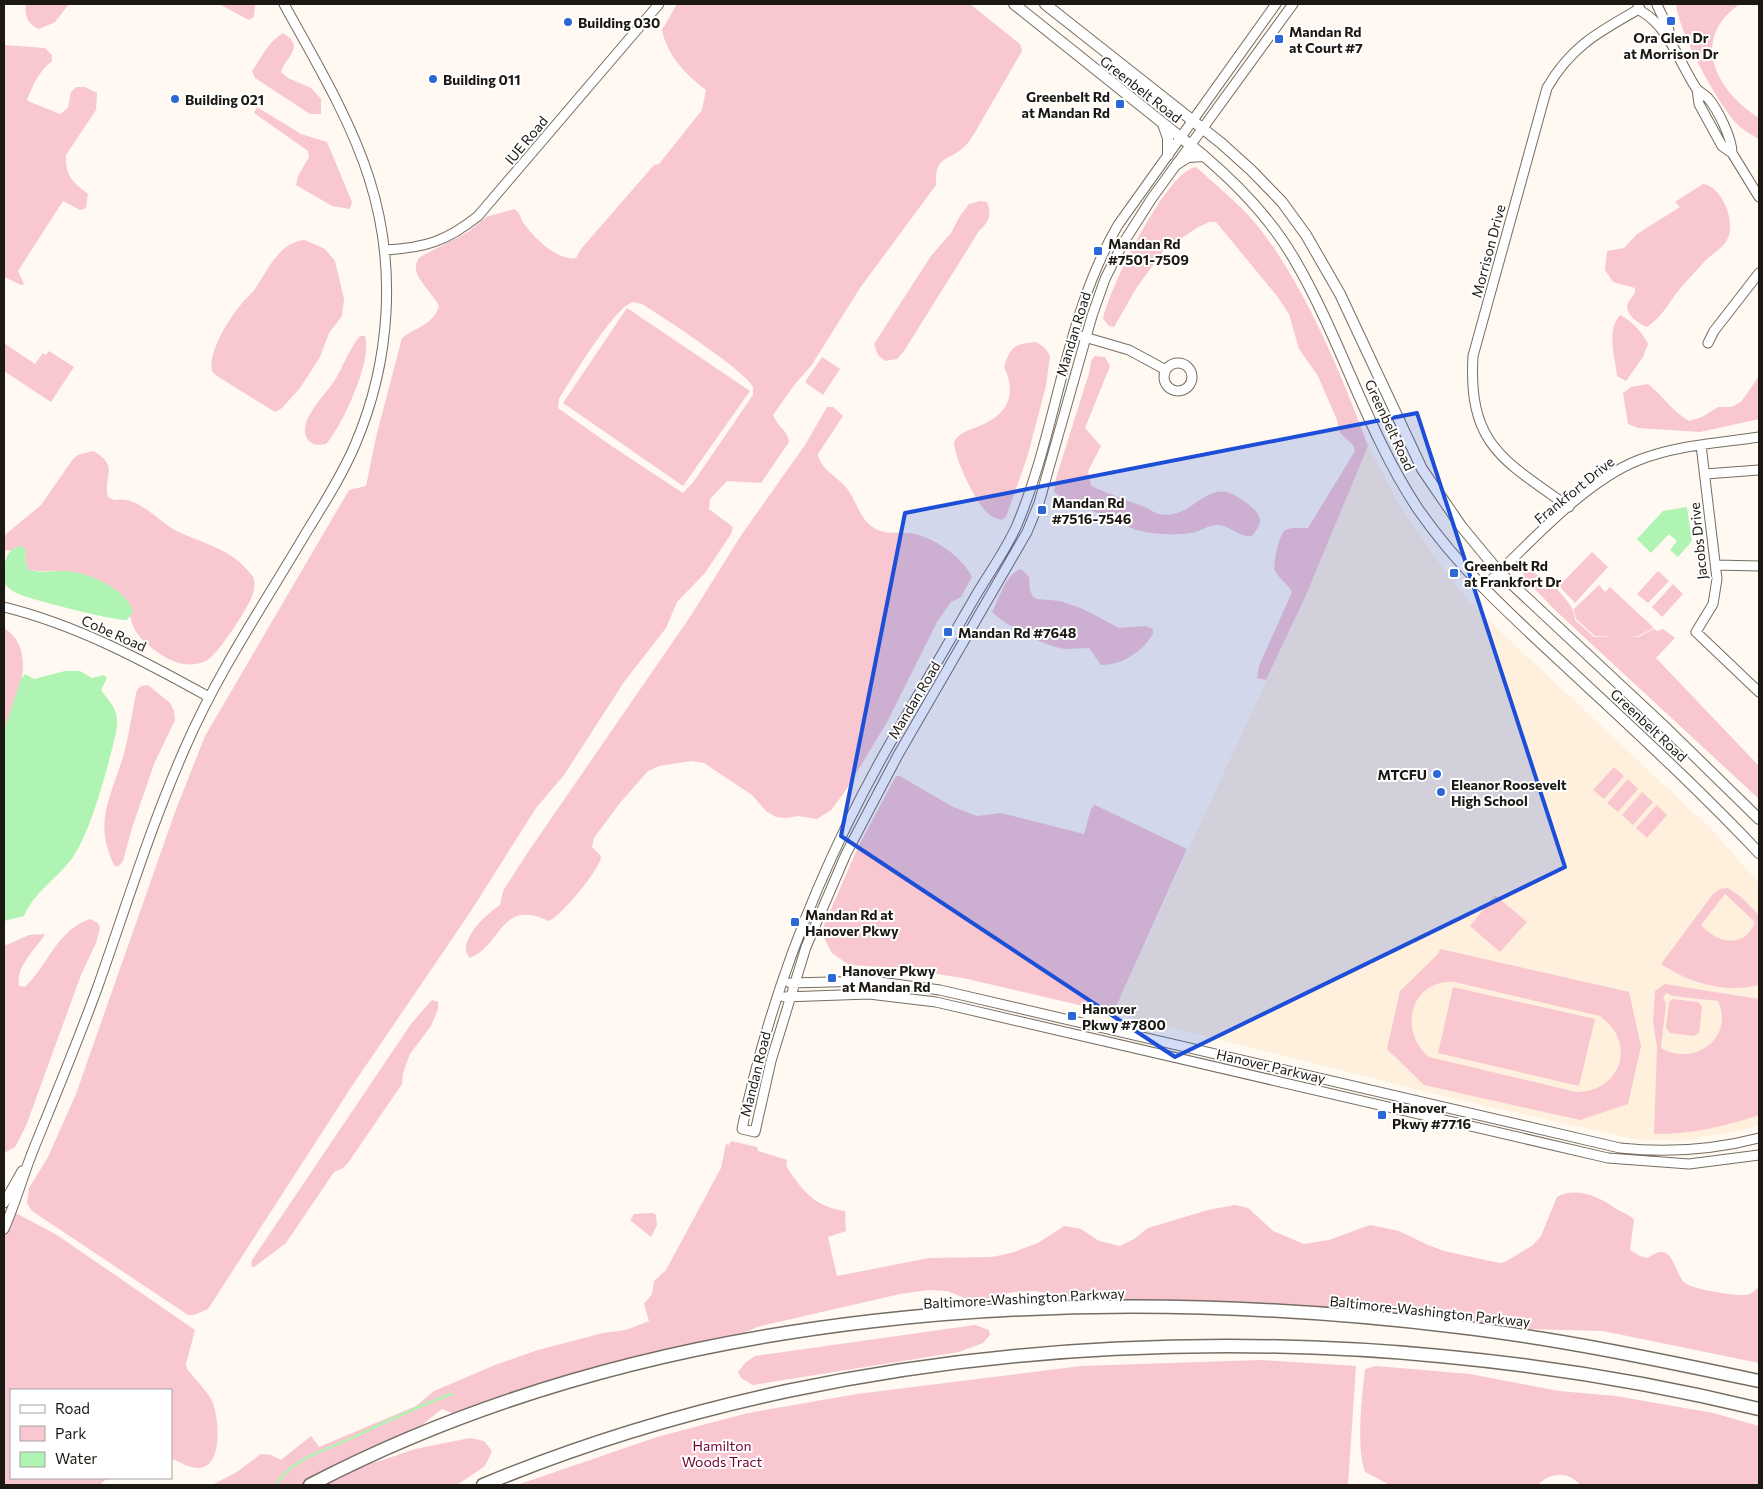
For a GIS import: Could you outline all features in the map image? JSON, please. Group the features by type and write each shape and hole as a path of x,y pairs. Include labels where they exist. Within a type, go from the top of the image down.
{"highway":[{"name":"Baltimore-Washington Parkway","path":"310,1485 398,1444 464,1417 597,1374 689,1352 779,1335 870,1323 990,1312 1118,1307 1185,1308 1248,1309 1370,1318 1460,1327 1539,1338 1759,1381"},
{"path":"483,1485 603,1441 726,1406 790,1391 867,1377 982,1360 1113,1350 1243,1346 1376,1351 1454,1357 1608,1378 1759,1409"}],"main road":[{"name":"Greenbelt Road","path":"1014,4 1191,145 1226,175 1260,211 1293,257 1331,332 1399,478 1418,509 1445,544 1483,588 1684,777 1759,853"},
{"name":"Greenbelt Road","path":"1046,4 1203,128 1256,175 1282,202 1306,235 1340,294 1422,469 1461,526 1499,572 1668,729 1759,819"},
{"path":"1163,123 1168,138 1168,155"},
{"path":"1177,164 1188,157 1204,156"}],"street":[{"path":"4,1229 33,1151 68,1066 171,782 209,697 336,482 357,439 375,387 383,344 386,301 385,250 377,206 362,159 341,113 284,4"},
{"name":"IUE Road","path":"385,250 415,249 447,238 478,216 659,4"},
{"name":"Mandan Road","path":"1274,4 1110,238 1091,280 1036,470 1016,527 850,817 810,905 776,997 749,1093 742,1129 755,1132 766,1078 794,983 821,909 861,822 1027,532 1039,503 1100,292 1122,245 1177,164 1293,4"},
{"path":"1657,5 1669,30 1668,38"},
{"name":"Morrison Drive","path":"1569,507 1500,454 1487,437 1475,409 1472,390 1473,356 1547,88 1572,52 1588,40 1642,9 1653,12 1657,5"},
{"path":"1642,9 1668,38 1697,89 1699,104 1703,113 1722,146 1732,153 1759,197"},
{"path":"1708,343 1714,331 1759,274"},
{"path":"1074,334 1128,350 1166,370"},
{"name":"Frankfort Drive","path":"1483,588 1569,507 1602,480 1626,466 1659,453 1759,437"},
{"name":"Jacobs Drive","path":"1700,445 1716,565 1715,597 1697,627 1697,634 1759,692"},
{"path":"1705,474 1759,470"},
{"path":"1716,565 1759,566"},
{"name":"Cobe Road","path":"4,607 89,636 129,654 209,697"},
{"name":"Hanover Parkway","path":"781,983 864,981 914,985 940,990 1620,1148 1651,1151 1688,1150 1759,1138"},
{"name":"Hanover Parkway","path":"776,997 869,994 936,1002 1608,1158 1670,1164 1710,1163 1759,1156"},
{"path":"4,1203 33,1151"}],"highlighted area":[{"path":"1417,413 1565,867 1175,1057 841,836 905,513"}],"shaded area":[{"name":"MTCFU","path":"1368,446 1398,503 1436,559 1469,602 1711,829 1759,883 1759,1124 1747,1129 1682,1141 1633,1139 1431,1093 1113,1013 1306,595"}],"green space":[{"path":"26,4 69,4 55,22 39,29 32,25 28,19"},
{"path":"219,4 255,4 254,17 249,20"},
{"path":"677,4 970,4 1020,44 1022,51 974,134 965,146 940,164 937,169 936,185 860,288 811,366 795,384 773,415 777,423 787,434 789,442 761,483 727,481 710,499 709,509 733,527 731,534 705,573 677,602 666,628 624,682 564,775 536,808 469,914 354,1083 208,1309 194,1315 188,1315 32,1211 27,1203 29,1188 48,1157 76,1094 175,812 205,736 349,490 366,486 376,437 402,338 429,321 437,312 439,306 421,281 416,269 416,263 420,257 468,232 486,217 514,209 519,213 527,228 546,247 561,256 576,258 581,249 654,165 659,164 702,110 706,90 678,64 668,48 662,30","holes":["633,302 642,304 720,357 747,379 753,387 753,395 694,481 683,493 558,408 559,399 604,330 625,307"]},
{"path":"1676,4 1740,4 1724,18 1715,33 1712,48 1714,64 1731,94 1759,118 1759,140 1739,126 1719,100 1691,49"},
{"path":"283,33 291,39 294,45 292,53 281,72 288,78 311,88 321,99 321,114 310,114 255,78 252,71 269,45"},
{"path":"4,45 45,48 52,55 52,61 40,74 32,89 27,100 30,102 60,114 68,108 71,92 76,87 85,87 97,93 96,110 66,155 68,173 78,186 88,194 86,208 80,210 63,201 18,271 24,284 21,285 4,277"},
{"path":"257,107 301,134 327,142 352,202 350,209 332,206 296,185 298,176 309,157 308,151 254,113"},
{"path":"1196,167 1249,216 1268,239 1285,266 1318,326 1346,388 1368,446 1306,595 1266,680 1257,678 1259,666 1292,592 1274,568 1280,538 1287,529 1308,528 1355,451 1353,445 1340,433 1337,420 1318,376 1299,349 1289,314 1277,296 1216,222 1210,222 1198,227 1164,250 1137,287 1114,327 1109,326 1103,319 1116,283 1140,233 1170,188 1184,173"},
{"path":"1703,184 1710,186 1722,198 1729,215 1730,233 1723,246 1705,261 1652,324 1647,327 1636,321 1628,311 1628,303 1634,294 1635,288 1613,282 1605,270 1607,251 1624,248 1637,234 1680,207 1675,202"},
{"path":"980,201 987,202 989,215 987,221 904,351 897,359 885,361 878,355 874,344 931,256 951,233 960,216 969,204"},
{"path":"305,240 325,249 335,261 344,299 342,316 329,333 320,357 300,388 282,408 275,412 217,376 212,371 213,354 231,318 254,291 275,258 288,246"},
{"path":"627,308 750,391 683,486 563,403"},
{"path":"1620,315 1636,327 1648,344 1643,357 1626,381 1617,376 1612,344 1613,328"},
{"path":"360,336 365,336 365,360 354,392 333,435 326,444 314,444 308,440 305,433 308,417 335,380"},
{"path":"1036,342 1045,348 1050,356 1046,386 1027,458 1006,517 1001,520 990,515 979,502 962,470 954,442 963,433 984,424 1000,414 1005,407 1010,393 1008,376 1004,367 1011,350 1018,345"},
{"path":"4,343 35,364 43,353 46,355 49,351 74,367 51,402 4,371"},
{"path":"1095,356 1105,357 1110,366 1085,428 1101,446 1088,471 1091,486 1159,514 1181,512 1207,496 1216,492 1225,492 1244,501 1259,516 1259,525 1252,536 1243,535 1219,525 1194,532 1176,534 1136,530 1063,498 1054,492 1056,478 1090,370 1091,361"},
{"path":"822,357 840,369 823,395 805,382"},
{"path":"1759,376 1759,419 1700,432 1638,428 1628,424 1623,393 1631,387 1648,384 1689,421 1702,417 1718,407 1731,407 1741,402"},
{"path":"827,407 833,407 843,416 818,454 819,459 824,467 848,490 867,522 880,531 908,533 936,542 953,554 972,577 961,597 951,602 937,622 886,724 844,793 831,810 817,819 798,816 776,817 766,811 752,795 704,763 691,761 659,766 648,771 619,804 594,838 592,847 601,856 599,862 580,892 562,911 549,921 533,915 521,915 511,919 481,951 470,958 466,952 466,945 472,932 483,919 500,905 503,891 526,855 692,614 742,534 805,445"},
{"path":"93,451 106,462 108,467 108,497 114,500 133,502 141,506 183,534 228,554 244,566 253,576 254,590 245,611 232,631 206,661 193,664 180,663 156,651 137,632 130,616 133,612 111,587 80,574 28,569 25,560 26,551 16,547 11,551 5,550 4,540 6,534 41,505 73,459 78,455"},
{"path":"1592,552 1608,567 1575,603 1559,586"},
{"path":"1528,567 1553,589 1557,589 1571,607 1575,620 1594,637 1615,636 1595,636 1576,619 1574,609 1599,585 1605,592 1610,587 1654,628 1638,636 1630,636 1638,637 1654,629 1657,631 1663,629 1675,638 1656,658 1759,766 1759,799 1556,611 1525,579 1523,574"},
{"path":"1021,569 1029,577 1030,590 1033,597 1037,599 1060,601 1083,609 1119,628 1145,626 1153,629 1153,634 1131,656 1116,663 1101,665 1089,648 1065,649 1047,644 1027,635 1007,624 992,612 1007,581 1016,571"},
{"path":"1658,571 1669,581 1648,603 1637,594"},
{"path":"1673,584 1683,594 1662,617 1652,607"},
{"path":"4,628 15,637 21,649 23,662 19,691 4,731"},
{"path":"148,685 170,703 174,711 175,720 154,764 123,861 118,867 114,865 105,834 107,807 125,750 137,690 141,686"},
{"path":"1614,767 1624,776 1604,799 1593,790"},
{"path":"896,776 900,776 953,807 977,816 1001,813 1084,834 1091,809 1095,805 1187,849 1113,1013 963,978 899,968 849,965 832,953 821,932 858,847"},
{"path":"1628,779 1638,789 1618,812 1607,803"},
{"path":"1642,792 1653,802 1633,825 1622,815"},
{"path":"1657,805 1667,815 1647,838 1636,828"},
{"path":"1728,888 1741,897 1759,915 1759,985 1733,988 1708,985 1684,977 1661,964 1713,894 1720,889","holes":["1725,894 1755,922 1744,937 1730,941 1715,936 1701,925"]},
{"path":"1495,895 1527,922 1500,952 1470,926"},
{"path":"90,919 98,923 100,928 96,943 81,975 26,1126 15,1147 4,1153 4,946 29,935 45,934 20,972 19,986 25,987 61,939 79,924"},
{"path":"1440,949 1629,992 1641,1046 1628,1104 1580,1120 1424,1085 1387,1049 1400,991 1438,954","holes":["1455,982 1600,1016 1611,1027 1618,1039 1621,1051 1619,1064 1614,1075 1604,1084 1592,1090 1576,1092 1429,1057 1419,1046 1413,1033 1412,1021 1414,1008 1419,997 1428,989 1440,983"]},
{"path":"1665,984 1759,999 1759,1115 1707,1129 1681,1133 1654,1134 1657,1047 1653,1022 1655,991","holes":["1666,993 1673,996 1718,1001 1722,1015 1721,1027 1716,1038 1708,1046 1686,1054 1673,1053 1661,1048 1666,1003 1663,998"]},
{"path":"1453,987 1595,1019 1579,1086 1438,1053"},
{"path":"1673,999 1698,1002 1702,1007 1699,1033 1694,1036 1670,1033 1666,1028 1669,1002"},
{"path":"432,1000 438,1002 438,1009 431,1026 410,1054 403,1073 402,1084 348,1163 343,1168 334,1172 286,1243 254,1267 251,1266 252,1260 411,1024"},
{"path":"731,1141 757,1147 758,1151 787,1160 786,1166 810,1196 834,1209 845,1211 846,1231 828,1237 837,1276 929,1258 992,1257 1011,1253 1038,1243 1064,1226 1081,1229 1099,1241 1120,1246 1134,1239 1148,1228 1208,1210 1235,1205 1248,1208 1273,1231 1304,1244 1329,1240 1370,1225 1399,1231 1444,1251 1499,1263 1505,1262 1533,1245 1541,1236 1557,1197 1572,1193 1587,1194 1602,1200 1634,1220 1630,1250 1648,1258 1657,1253 1663,1252 1668,1254 1685,1283 1706,1290 1737,1295 1750,1294 1759,1287 1759,1363 1603,1331 1460,1327 1118,1307 1035,1291 1013,1292 983,1300 967,1299 947,1291 928,1290 900,1294 757,1327 716,1346 463,1417 442,1409 398,1444 348,1468 380,1461 415,1449 470,1438 484,1441 492,1451 485,1466 457,1485 212,1485 237,1472 261,1454 271,1455 281,1460 311,1436 319,1447 416,1406 434,1391 495,1365 538,1350 603,1333 626,1330 649,1321 644,1304 652,1294 654,1281 666,1270 721,1168 726,1144 729,1145"},
{"path":"12,1211 57,1235 195,1330 186,1364 187,1369 211,1399 216,1416 216,1449 208,1465 200,1468 193,1467 172,1458 172,1389 10,1389 10,1479 107,1479 99,1485 4,1485 4,1229"},
{"path":"653,1213 656,1215 657,1225 651,1237 630,1220 634,1214"},
{"path":"975,1325 989,1330 990,1335 983,1343 959,1352 753,1385 741,1378 738,1372 745,1363 755,1356"},
{"name":"Hamilton Woods Tract","path":"1261,1360 1356,1366 1348,1485 517,1485 657,1437 748,1413 857,1394 1081,1366"},
{"path":"1376,1366 1470,1374 1559,1391 1616,1396 1713,1413 1759,1426 1759,1485 1580,1485 1570,1477 1559,1475 1548,1478 1538,1485 1390,1485 1365,1472 1362,1462 1360,1421 1365,1369"}],"water":[{"path":"1687,507 1692,541 1678,557 1670,550 1677,541 1669,534 1651,553 1637,539 1663,511"},
{"path":"22,546 26,551 25,560 28,569 39,572 68,571 91,577 117,591 130,604 133,612 127,620 106,617 16,593 4,583 5,565 11,551"},
{"path":"65,671 80,671 92,678 104,675 107,678 101,690 116,714 116,733 93,814 73,857 40,892 28,907 24,916 4,921 4,731 21,679 25,674 34,679"}],"waterway":[{"path":"276,1485 291,1468 312,1455 451,1394"}],"place":[{"name":"Ora Glen Dr at Morrison Dr","path":"1671,21"},
{"name":"Building 030","path":"568,22"},
{"name":"Mandan Rd at Court #7","path":"1279,39"},
{"name":"Building 011","path":"433,79"},
{"name":"Building 021","path":"175,99"},
{"name":"Greenbelt Rd at Mandan Rd","path":"1120,104"},
{"name":"Mandan Rd #7501-7509","path":"1098,251"},
{"name":"Mandan Rd #7516-7546","path":"1042,510"},
{"name":"Greenbelt Rd at Frankfort Dr","path":"1454,573"},
{"name":"Mandan Rd #7648","path":"948,632"},
{"name":"MTCFU","path":"1437,774"},
{"name":"Eleanor Roosevelt High School","path":"1441,792"},
{"name":"Mandan Rd at Hanover Pkwy","path":"795,922"},
{"name":"Hanover Pkwy at Mandan Rd","path":"832,978"},
{"name":"Hanover Pkwy #7800","path":"1072,1016"},
{"name":"Hanover Pkwy #7716","path":"1382,1115"}]}
